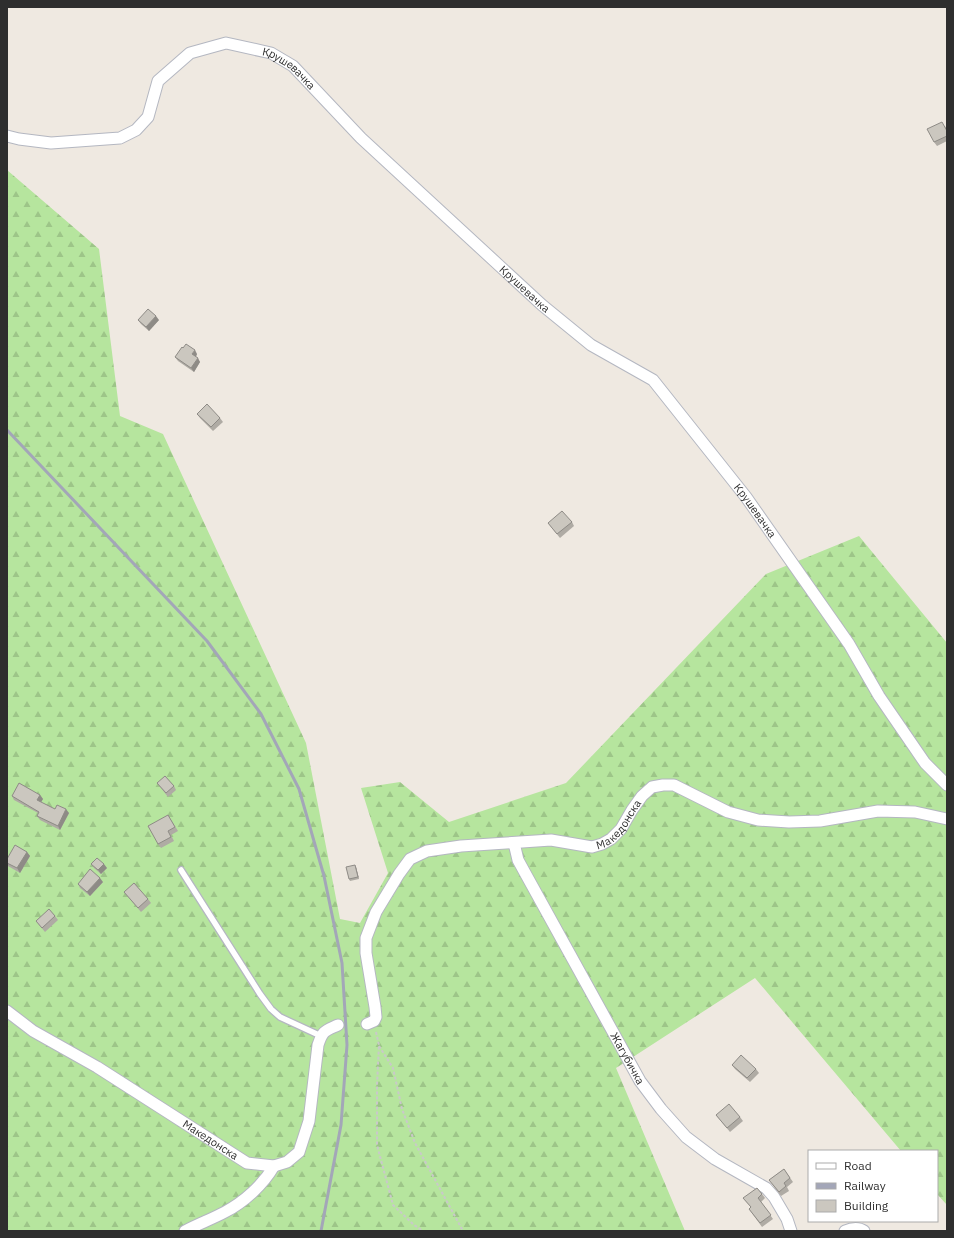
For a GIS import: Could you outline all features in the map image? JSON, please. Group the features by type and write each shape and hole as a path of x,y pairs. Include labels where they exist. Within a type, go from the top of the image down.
{"street":[{"name":"Крушевачка","path":"7,136 51,143 120,138 136,130 148,117 158,81 190,53 226,43 271,53 293,66 361,138 542,305 591,345 652,380 746,497 849,644 879,696 925,762 947,785"},
{"name":"Македонска","path":"370,1023 376,1017 366,953 366,938 376,912 399,874 410,859 427,851 461,846 551,840 592,847 611,839 621,829 642,796 652,787 663,785 674,786 728,812 758,820 789,822 820,820 878,811 915,812 947,819"},
{"name":"Жагубичка","path":"514,843 518,860 640,1081 661,1109 686,1137 714,1159 766,1188 774,1197 787,1219 791,1231"},
{"name":"Македонска","path":"7,1012 33,1031 97,1068 247,1163 274,1166"},
{"path":"185,1231 225,1212 246,1198 269,1174 274,1166 287,1162 299,1152 309,1121 318,1044 324,1031 338,1025"},
{"path":"846,1231 853,1228 858,1228 864,1231"}],"lane":[{"path":"182,870 271,1009 280,1017 321,1036"}],"path":[{"path":"370,1023 379,1045 393,1068 402,1109 415,1143 463,1231"},
{"path":"379,1045 377,1145 394,1205 414,1225 423,1231"}],"green space":[{"path":"7,170 99,249 120,416 163,434 306,743 340,919 360,923 388,873 361,788 400,782 449,822 566,783 766,574 859,536 947,643 947,1205 938,1195 938,1150 900,1150 755,978 616,1068 685,1231 7,1231"}],"building":[{"path":"942,122 947,131 947,136 934,142 927,129"},
{"path":"148,309 156,316 146,327 138,320"},
{"path":"186,344 195,350 192,354 198,358 191,368 175,357"},
{"path":"207,404 220,418 211,427 197,414"},
{"path":"562,511 572,522 557,534 548,523"},
{"path":"165,776 174,786 166,793 157,783"},
{"path":"19,783 40,795 37,800 55,809 57,805 66,809 58,826 37,816 39,812 12,796"},
{"path":"168,815 175,827 168,831 171,837 158,844 148,826"},
{"path":"15,845 27,852 17,868 7,863 7,859"},
{"path":"97,858 104,864 98,870 91,864"},
{"path":"355,865 358,877 349,879 346,867"},
{"path":"90,869 100,878 87,892 78,884"},
{"path":"134,883 148,899 138,908 124,892"},
{"path":"49,909 55,916 42,928 36,921"},
{"path":"741,1055 756,1069 747,1078 732,1065"},
{"path":"729,1104 740,1117 727,1128 716,1115"},
{"path":"784,1169 790,1178 784,1183 786,1186 779,1192 769,1180"},
{"path":"757,1188 762,1194 758,1198 771,1215 760,1223 749,1209 751,1207 743,1198"}],"railway":[{"path":"7,430 207,641 261,714 299,789 324,876 342,963 347,1045 341,1125 321,1231"}]}
